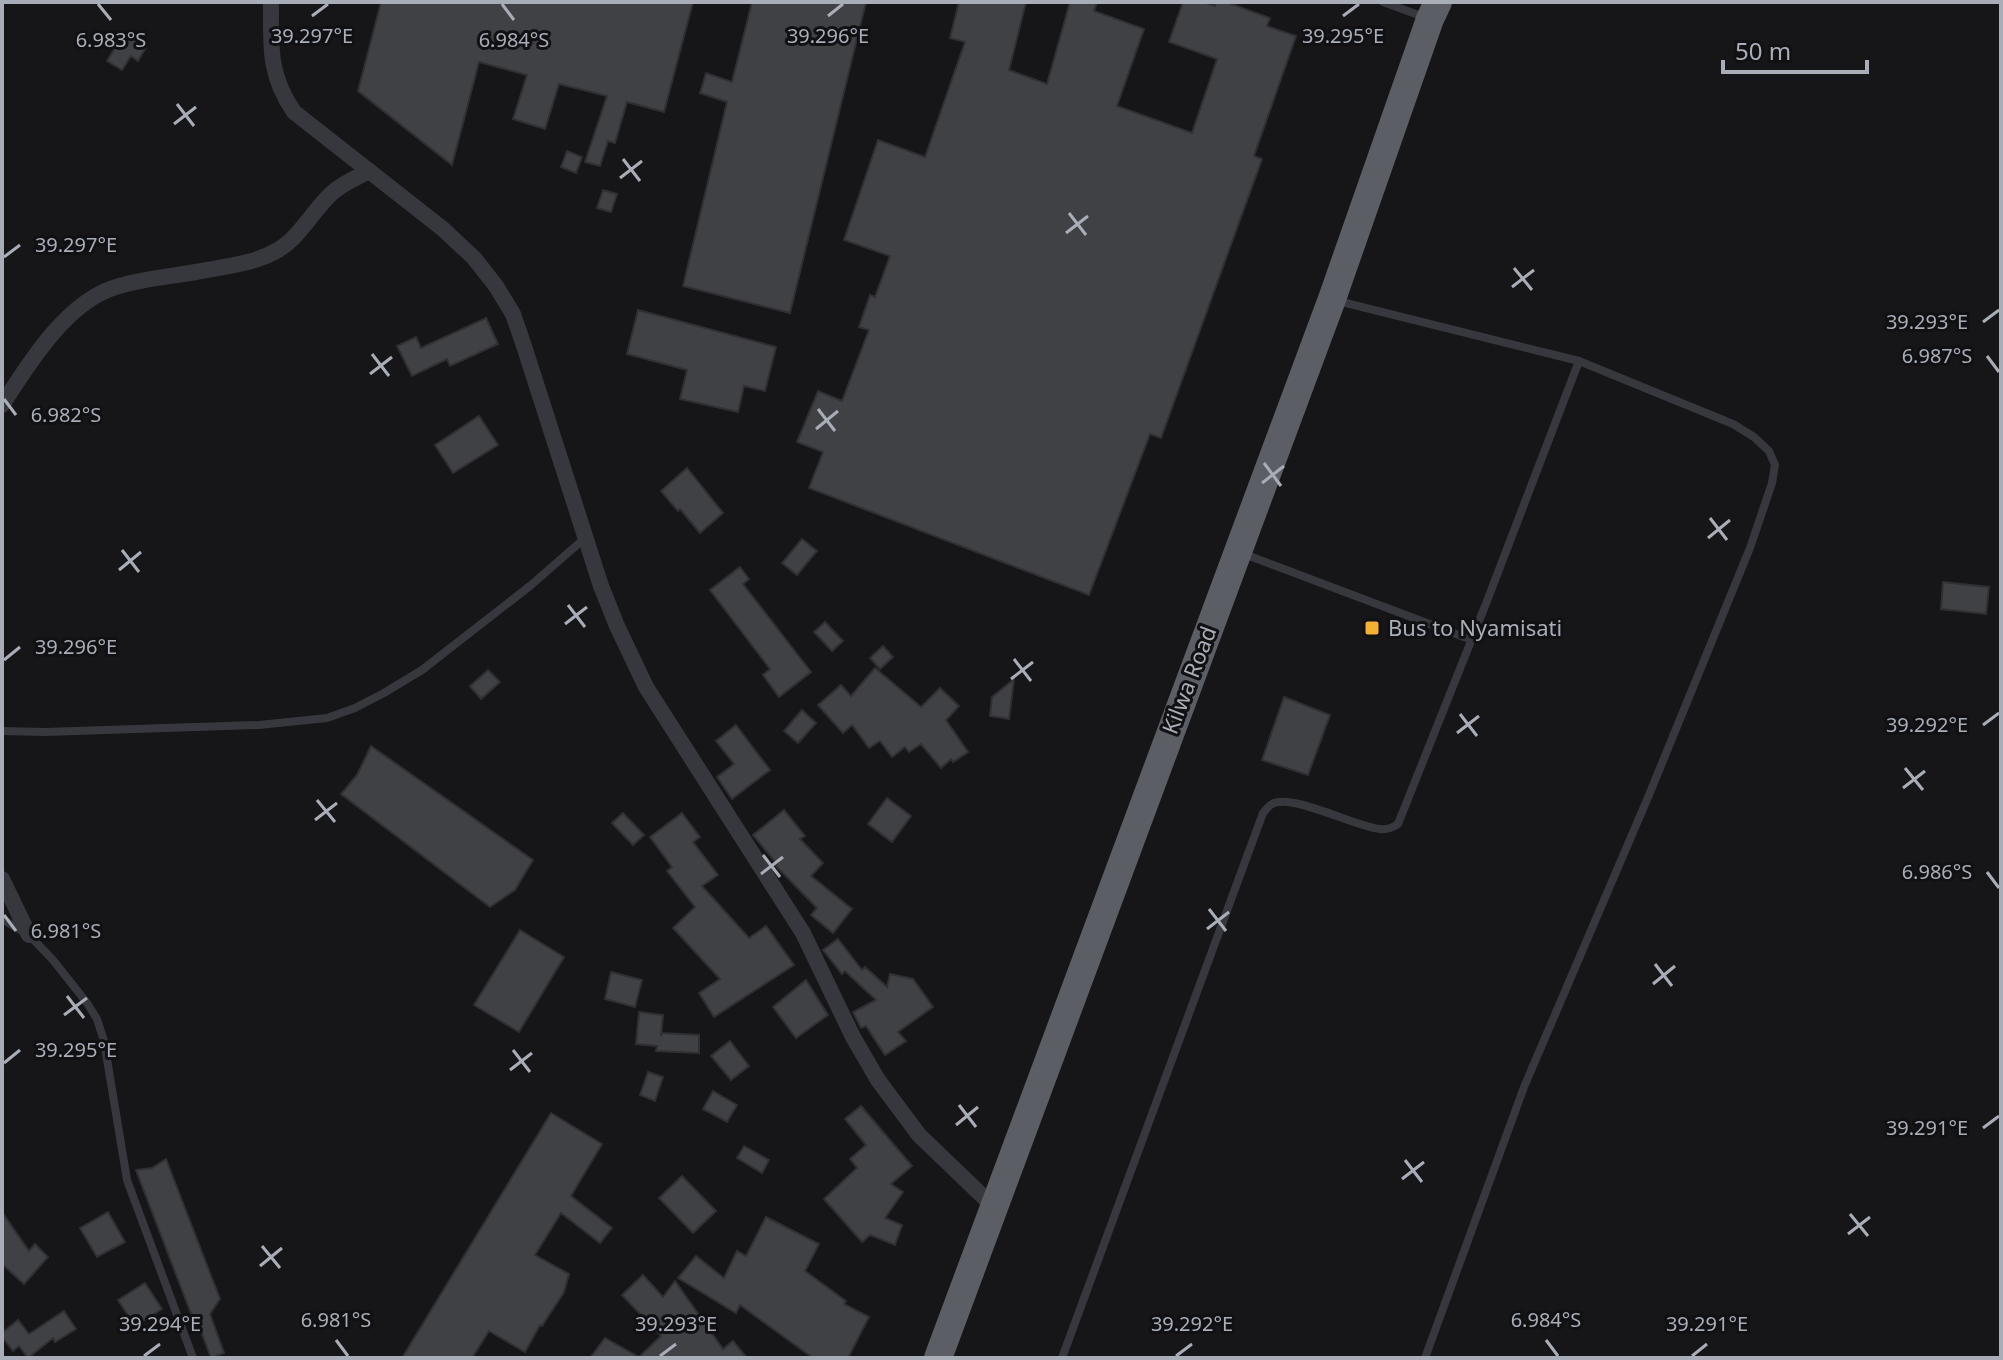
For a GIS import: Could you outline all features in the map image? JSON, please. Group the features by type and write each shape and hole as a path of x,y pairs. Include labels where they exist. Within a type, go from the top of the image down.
{"highway":[{"name":"Kilwa Road","path":"938,1358 1332,299 1434,11"}],"street":[{"path":"271,2 271,54 275,76 282,95 294,112 443,229 474,258 502,295 513,314 612,612 646,687 803,933 853,1037 878,1080 919,1135 995,1208"},
{"path":"2,405 53,334 84,302 110,289 139,281 246,263 278,250 331,194 369,171"},
{"path":"2,879 29,935"}],"lane":[{"path":"1383,2 1434,11"},
{"path":"1332,299 1579,361 1733,424 1769,451 1775,465 1750,548 1643,810 1524,1087 1425,1358"},
{"path":"1062,1358 1263,813 1273,804 1283,801 1376,829 1398,824 1579,361"},
{"path":"2,731 259,725 327,718 365,703 422,670 530,586 586,537"},
{"path":"1238,551 1472,640"},
{"path":"2,919 29,935 53,960 97,1019 104,1041 127,1180 193,1358"}],"building":[{"path":"381,2 693,2 664,112 627,102 615,143 608,141 600,166 585,162 607,96 559,84 545,129 513,119 527,75 479,62 452,165 358,91"},
{"path":"752,2 866,2 790,313 683,286 727,102 700,93 706,73 732,82"},
{"path":"959,2 1026,2 1009,70 1047,84 1070,2 1097,2 1094,11 1144,29 1117,106 1192,133 1217,59 1169,42 1183,2 1203,2 1215,6 1216,2 1226,2 1270,18 1267,26 1296,36 1254,156 1262,159 1161,438 1150,434 1089,595 809,488 823,452 797,442 818,391 842,401 869,330 859,327 870,295 875,297 890,256 844,240 878,140 925,157 965,42 950,38"},
{"path":"124,33 146,47 138,61 131,56 122,70 107,61"},
{"path":"567,151 582,157 576,173 561,167"},
{"path":"603,190 617,194 611,212 597,208"},
{"path":"638,310 776,347 765,391 744,386 738,412 680,399 687,370 627,354"},
{"path":"486,318 498,344 450,366 447,359 412,376 397,346 416,337 421,348"},
{"path":"479,416 498,445 453,473 435,445"},
{"path":"687,468 723,513 700,533 661,491"},
{"path":"802,539 817,551 797,575 782,563"},
{"path":"740,567 749,579 743,584 811,672 779,697 763,675 770,669 710,590"},
{"path":"1943,582 1989,587 1986,614 1941,609"},
{"path":"825,622 843,641 832,651 814,632"},
{"path":"883,646 893,657 880,669 870,658"},
{"path":"875,668 921,707 940,688 959,706 946,720 968,752 953,762 951,759 941,768 921,744 909,752 905,747 892,757 880,741 869,748 852,725 843,733 818,705 841,685 851,696"},
{"path":"488,670 500,682 481,699 470,686"},
{"path":"1014,679 1009,719 990,716 992,697"},
{"path":"1284,697 1330,715 1308,775 1262,760"},
{"path":"802,710 816,723 798,743 784,731"},
{"path":"736,725 770,770 732,799 717,777 734,764 716,741"},
{"path":"371,746 533,860 515,890 490,907 341,794 357,775"},
{"path":"887,798 911,816 892,842 868,824"},
{"path":"784,810 805,836 800,839 823,863 811,876 852,909 833,933 811,915 817,908 775,865 753,835"},
{"path":"623,813 644,835 633,845 612,823"},
{"path":"682,813 700,837 693,842 718,875 702,886 749,938 766,926 794,965 714,1017 699,993 720,979 673,928 695,907 667,871 672,867 650,837"},
{"path":"520,930 564,957 519,1032 474,1005"},
{"path":"838,939 862,970 865,967 887,987 890,974 913,979 933,1007 898,1032 906,1041 885,1055 866,1026 861,1028 853,1012 876,1000 845,971 842,974 823,950"},
{"path":"611,972 642,980 635,1007 605,999"},
{"path":"806,980 828,1015 796,1038 773,1007"},
{"path":"639,1012 663,1015 661,1036 662,1033 699,1035 699,1053 656,1051 657,1046 636,1044"},
{"path":"730,1041 749,1066 731,1080 711,1056"},
{"path":"648,1072 663,1077 655,1101 640,1095"},
{"path":"713,1091 737,1105 727,1122 703,1109"},
{"path":"861,1106 912,1166 891,1184 903,1192 885,1218 902,1225 895,1245 870,1235 862,1242 824,1199 857,1168 850,1159 866,1145 845,1119"},
{"path":"551,1113 602,1144 571,1196 612,1228 600,1243 561,1213 535,1255 569,1274 564,1292 525,1352 489,1331 472,1358 402,1358"},
{"path":"744,1146 769,1160 762,1173 737,1158"},
{"path":"166,1159 220,1299 210,1314 224,1353 211,1358 136,1170 152,1168"},
{"path":"682,1176 716,1211 693,1233 659,1198"},
{"path":"2,1212 29,1251 35,1244 48,1257 24,1284 2,1264"},
{"path":"108,1212 125,1242 97,1257 80,1228"},
{"path":"766,1217 819,1244 805,1271 846,1301 844,1304 869,1317 848,1358 813,1358 740,1305 736,1313 678,1278 696,1256 724,1278 737,1251 746,1256"},
{"path":"643,1275 663,1297 675,1281 723,1349 733,1341 747,1358 590,1358 605,1338 639,1357 661,1336 622,1295"},
{"path":"145,1283 162,1309 135,1326 118,1300"},
{"path":"64,1311 76,1329 55,1342 53,1338 28,1358 19,1346 13,1351 2,1337 2,1333 18,1320 29,1334"}],"place":[{"name":"Bus to Nyamisati","path":"1372,628"}]}
